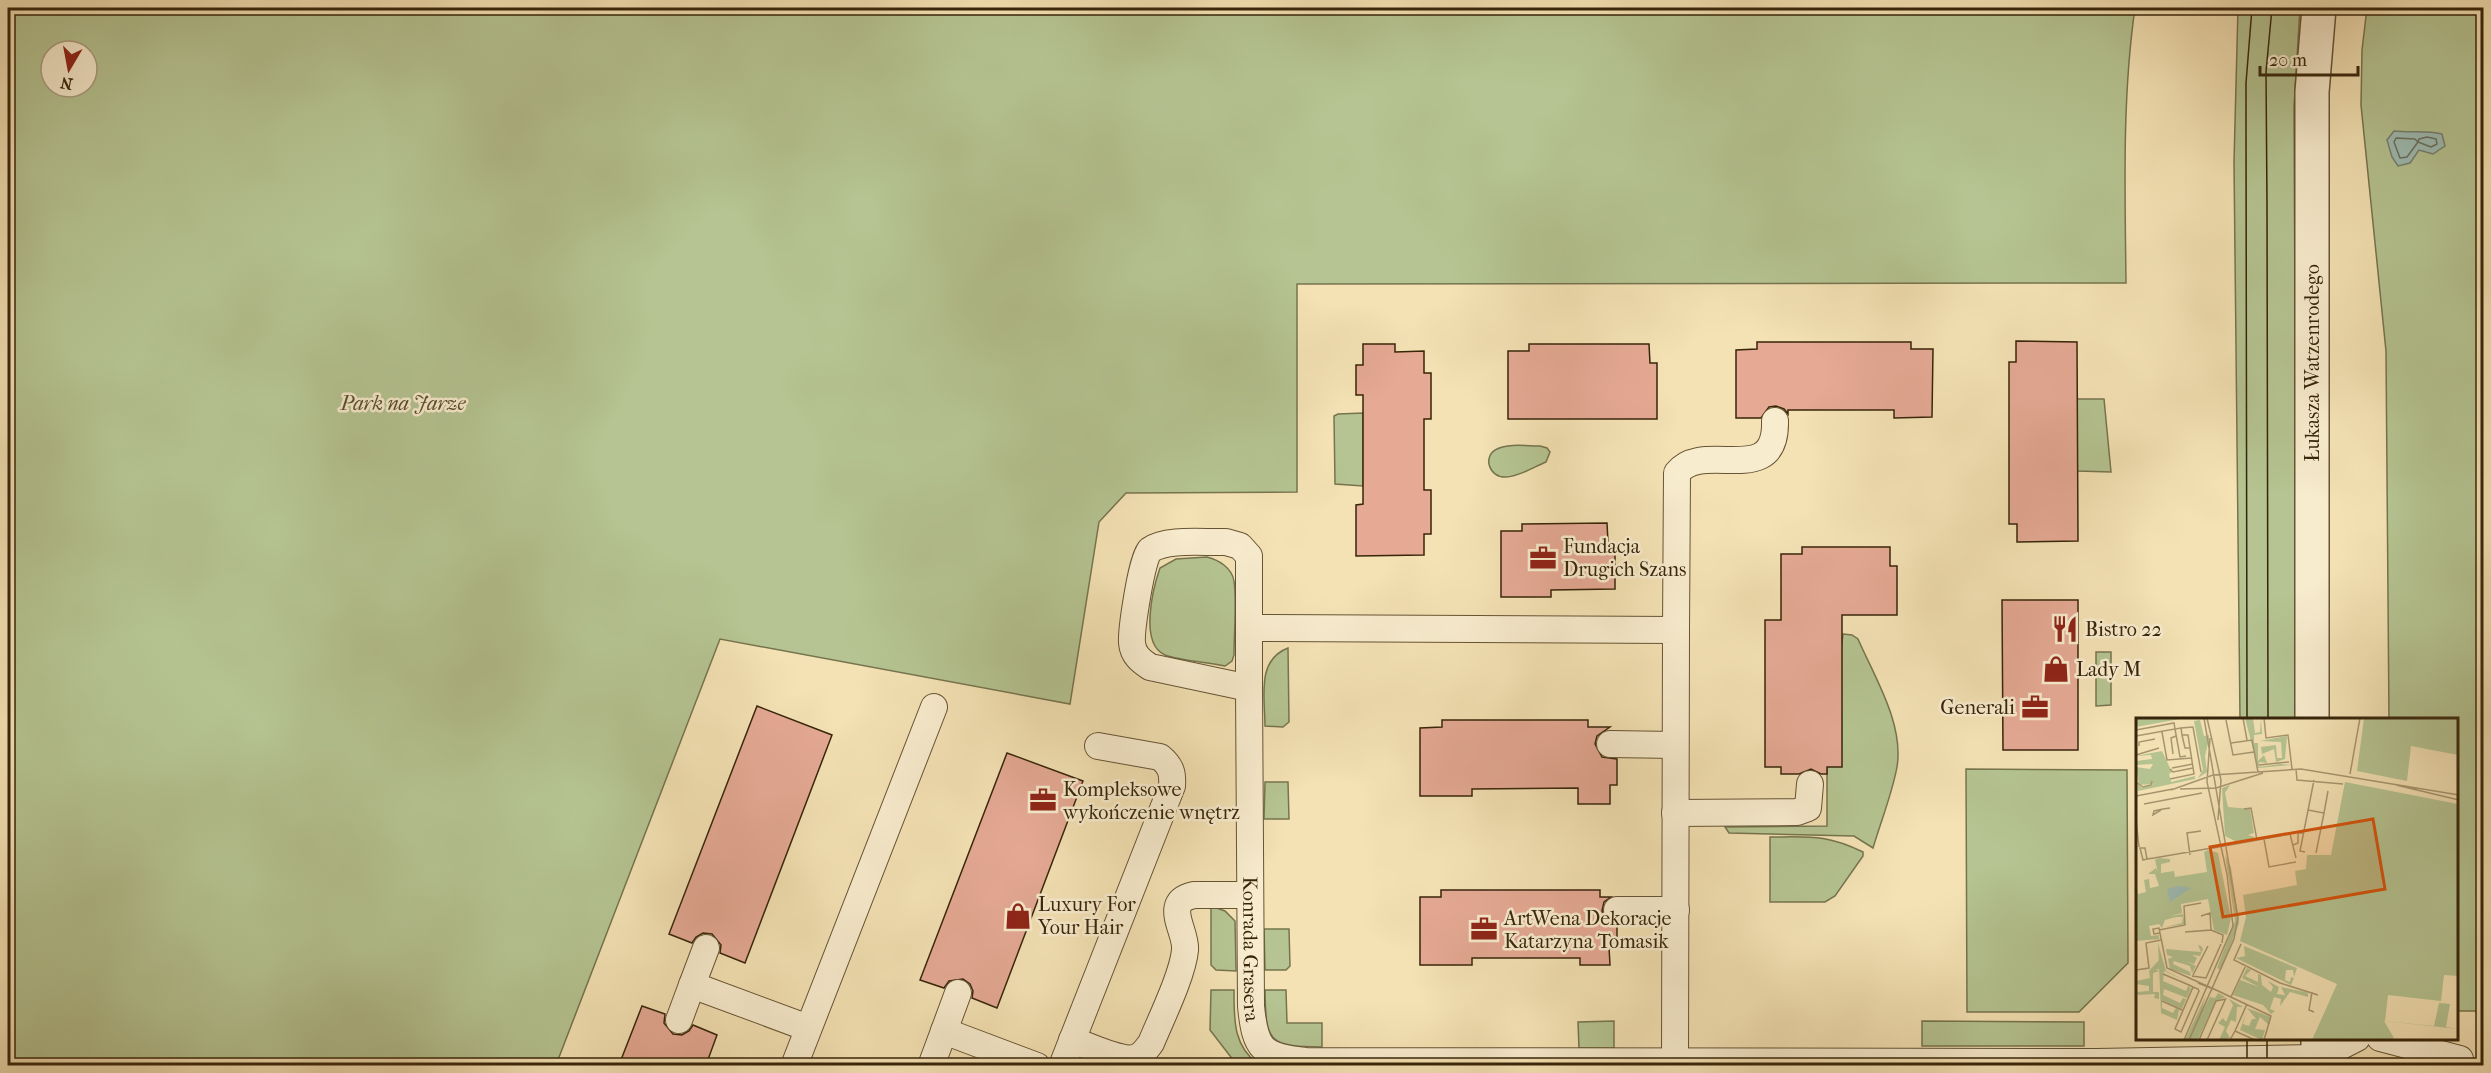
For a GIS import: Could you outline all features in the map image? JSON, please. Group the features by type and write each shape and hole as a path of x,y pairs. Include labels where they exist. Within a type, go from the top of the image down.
{"street":[{"name":"Łukasza Watzenrodego","path":"2312,718 2312,92 2319,8"},
{"path":"1675,1061 1677,473 1692,461 1748,460 1762,456 1776,435 1776,422"},
{"name":"Konrada Grasera","path":"1249,688 1150,668 1138,659 1132,644 1141,568 1147,552 1160,543 1227,542 1240,546 1249,556 1249,628 1249,688 1249,895 1253,1032 1261,1046 1274,1055 1306,1061 2096,1062 2321,1057 2353,1040"},
{"path":"1249,628 1676,630"},
{"path":"794,1065 934,707"},
{"path":"1610,744 1675,745"},
{"path":"1062,1065 1172,786 1173,773 1168,763 1160,757 1098,746"},
{"path":"1675,813 1797,812 1808,808 1810,784"},
{"path":"1072,1040 1125,1059 1138,1057 1151,1043 1184,959 1185,941 1176,914 1178,906 1187,896 1194,894 1249,895"},
{"path":"1617,910 1676,910"},
{"path":"679,1020 706,948"},
{"path":"692,985 808,1028"},
{"path":"931,1065 958,993"},
{"path":"945,1031 1037,1065"},
{"path":"2387,1040 2460,1061"}],"green space":[{"name":"Park na Jarze","path":"8,8 2135,8 2126,110 2126,283 1297,284 1297,492 1126,493 1099,522 1070,704 720,639 556,1065 8,1065"},
{"path":"2238,8 2300,8 2294,107 2297,718 2240,718 2234,162"},
{"path":"2367,8 2483,8 2483,1011 2458,1011 2458,718 2389,718 2386,351 2361,105 2362,50"},
{"path":"2077,399 2104,399 2111,472 2077,471"},
{"path":"1363,413 1363,486 1335,484 1334,416"},
{"path":"1540,446 1547,448 1550,452 1546,462 1521,474 1511,477 1500,476 1495,474 1490,466 1492,452 1502,447"},
{"path":"1207,557 1224,565 1231,572 1234,581 1234,655 1232,661 1225,666 1165,655 1157,649 1152,640 1150,628 1154,588 1160,568 1176,559"},
{"path":"1843,634 1852,635 1858,639 1880,685 1896,734 1897,767 1873,848 1854,836 1729,833 1725,827 1827,826 1827,767"},
{"path":"1288,648 1289,722 1283,727 1265,726 1264,692 1267,671 1271,661"},
{"path":"2096,652 2111,652 2111,705 2096,706"},
{"path":"1966,769 2127,770 2128,963 2079,1012 1967,1012"},
{"path":"1265,782 1288,782 1289,819 1264,819"},
{"path":"1770,837 1828,839 1863,852 1863,856 1835,896 1825,902 1770,902"},
{"path":"1211,906 1225,911 1235,921 1236,971 1216,970 1211,965"},
{"path":"1264,929 1289,929 1290,966 1286,970 1265,970"},
{"path":"1211,990 1234,990 1235,1022 1240,1041 1250,1058 1259,1065 1237,1065 1210,1030"},
{"path":"1265,990 1286,990 1287,1023 1322,1023 1322,1047 1290,1045 1274,1038 1269,1031 1267,1021"},
{"path":"1614,1021 1614,1048 1579,1048 1578,1022"},
{"path":"1922,1021 2084,1022 2084,1046 1922,1046"}],"water":[{"path":"2394,131 2442,134 2445,146 2433,154 2419,150 2410,163 2398,166 2392,157 2387,140"}],"building":[{"path":"2016,341 2077,342 2078,541 2017,542 2017,524 2009,524 2009,362 2016,362"},
{"path":"1757,342 1911,342 1911,349 1933,349 1932,417 1894,418 1894,410 1788,410 1788,414 1784,409 1776,406 1769,407 1761,418 1736,418 1736,350 1757,349"},
{"path":"1363,344 1395,344 1395,352 1424,351 1424,373 1431,373 1431,419 1424,419 1424,490 1431,490 1431,534 1424,534 1424,555 1356,556 1356,505 1363,504 1363,395 1356,395 1356,365 1363,365"},
{"path":"1529,344 1649,344 1650,363 1657,363 1657,419 1508,419 1508,351 1529,351"},
{"path":"1607,523 1608,542 1615,543 1615,589 1551,590 1551,597 1501,597 1501,531 1522,531 1522,524"},
{"path":"1802,547 1890,547 1890,566 1897,566 1897,615 1842,615 1842,767 1827,767 1827,774 1811,769 1799,774 1781,774 1781,767 1765,767 1765,620 1781,620 1781,554 1802,554"},
{"path":"2002,600 2078,600 2078,750 2003,750"},
{"path":"757,706 832,735 745,963 720,953 721,945 712,934 703,933 692,943 669,934"},
{"path":"1442,720 1588,720 1588,727 1610,727 1597,736 1595,744 1602,757 1617,759 1617,785 1610,785 1610,804 1578,804 1578,788 1472,789 1472,796 1420,796 1420,728 1442,727"},
{"path":"1007,753 1083,781 997,1008 972,998 973,991 970,984 963,979 949,981 944,988 920,980"},
{"path":"1441,890 1600,890 1600,897 1611,897 1604,902 1602,911 1609,923 1617,925 1617,948 1609,947 1610,965 1580,965 1580,958 1472,958 1472,965 1420,965 1420,897 1441,897"},
{"path":"642,1006 665,1014 664,1023 673,1034 682,1035 693,1025 717,1035 706,1065 619,1065"}],"tram line":[{"path":"2247,718 2246,83 2252,8"},
{"path":"2268,718 2266,72 2272,8"},
{"path":"2247,1040 2247,1066"},
{"path":"2267,1040 2267,1066"}],"place":[{"name":"Fundacja Drugich Szans","path":"1543,558"},
{"name":"Bistro 22","path":"2065,629"},
{"name":"Lady M","path":"2056,669"},
{"name":"Generali","path":"2035,707"},
{"name":"Kompleksowe wykończenie wnętrz","path":"1043,800"},
{"name":"Luxury For Your Hair","path":"1018,916"},
{"name":"ArtWena Dekoracje Katarzyna Tomasik","path":"1484,929"}]}
